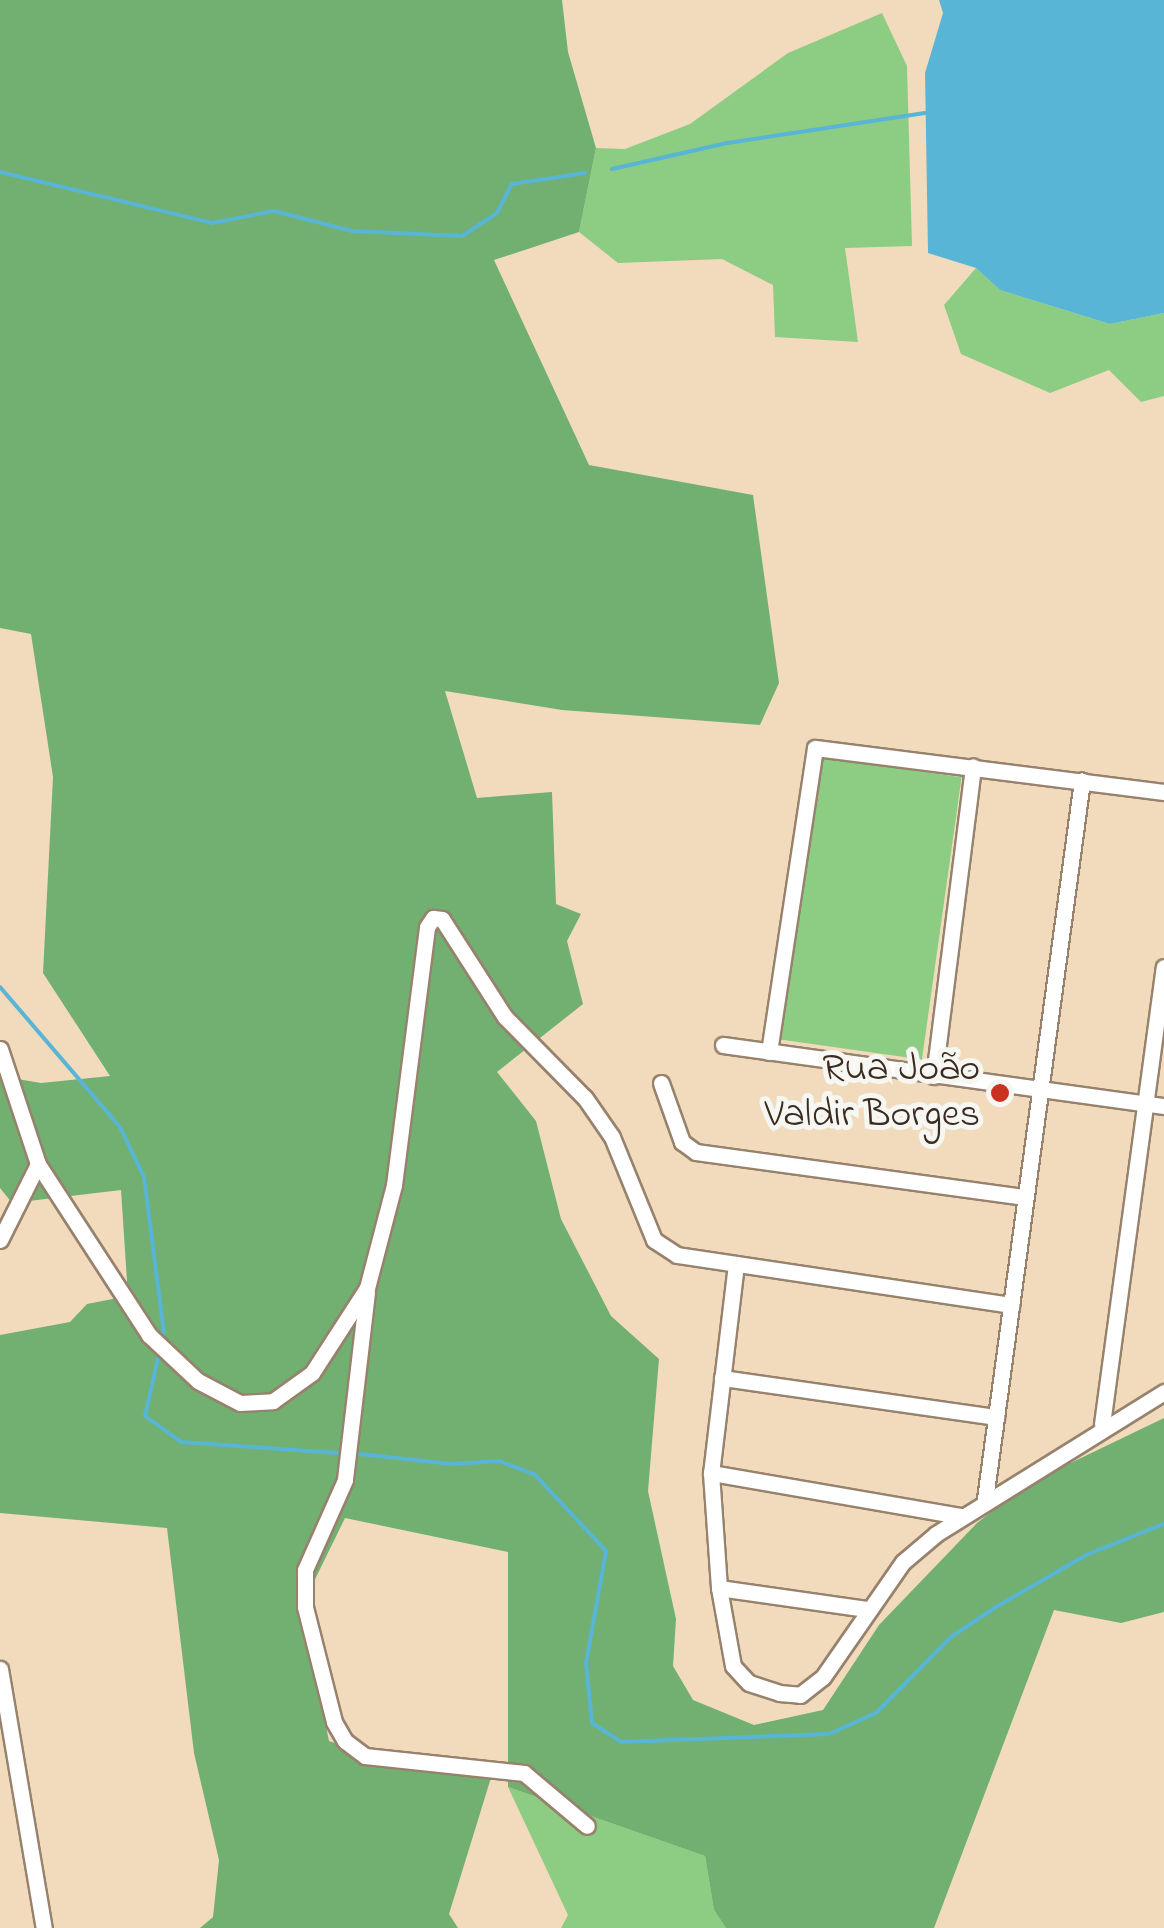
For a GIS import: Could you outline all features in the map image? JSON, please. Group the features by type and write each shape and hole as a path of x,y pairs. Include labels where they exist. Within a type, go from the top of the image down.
{"street":[{"path":"769,1052 812,754 823,744 1164,792"},
{"path":"934,1076 973,766"},
{"path":"985,1500 1082,781"},
{"path":"587,1826 524,1772 365,1756 344,1741 334,1722 305,1606 305,1570 345,1480 367,1288 394,1185 433,918 448,922 496,1004 585,1098 612,1137 654,1240 677,1255 1011,1305"},
{"path":"1102,1424 1164,967"},
{"path":"723,1045 1164,1106"},
{"path":"0,1049 38,1164 150,1335 198,1381 240,1403 273,1402 312,1373 367,1288"},
{"path":"661,1084 682,1142 715,1157 1025,1197"},
{"path":"0,1240 38,1164"},
{"path":"736,1264 711,1472 720,1588 733,1666 749,1684 778,1693 800,1695 823,1678 903,1562 961,1516 1102,1424 1164,1392"},
{"path":"722,1378 996,1416"},
{"path":"711,1472 961,1516"},
{"path":"720,1588 867,1609"},
{"path":"0,1669 44,1928"}],"green space":[{"path":"0,0 562,0 568,52 596,148 579,232 494,260 589,465 753,495 779,683 760,725 562,710 445,691 477,798 552,792 556,904 581,914 567,941 583,1004 497,1072 536,1121 561,1219 611,1316 659,1359 648,1491 676,1619 673,1666 693,1700 754,1725 823,1710 879,1625 977,1523 1027,1484 1164,1418 1164,1612 1121,1623 1054,1610 934,1928 726,1928 714,1910 705,1856 508,1787 508,1552 345,1518 302,1606 329,1741 375,1758 494,1768 449,1914 458,1928 200,1928 213,1917 219,1860 194,1753 167,1528 0,1513 0,1335 70,1322 87,1304 128,1296 121,1190 12,1203 0,1188 0,1076 41,1083 110,1076 43,973 53,777 31,634 0,628"},
{"path":"882,13 907,66 912,246 845,248 858,342 775,337 773,285 722,259 618,263 579,232 596,148 625,149 690,124 788,53"},
{"path":"976,268 1000,290 1110,324 1164,313 1164,396 1141,402 1109,370 1050,393 961,354 944,305"},
{"path":"818,757 962,777 922,1059 778,1039"},
{"path":"508,1787 705,1856 714,1910 726,1928 561,1928 568,1915"}],"water":[{"path":"939,0 1164,0 1164,313 1110,324 1000,290 976,268 928,253 925,73 943,13"}],"waterway":[{"path":"612,169 727,143 925,113"},
{"path":"0,172 212,223 274,211 352,231 462,236 497,213 512,184 585,173"},
{"path":"0,987 120,1127 144,1177 164,1333"},
{"path":"158,1358 145,1416 181,1442 337,1453"},
{"path":"351,1453 451,1464 499,1461 535,1475 606,1551 586,1663 592,1723 621,1742 829,1734 876,1713 951,1637 996,1607 1086,1555 1164,1524"}],"place":[{"name":"Rua João Valdir Borges","path":"1000,1093"}]}
